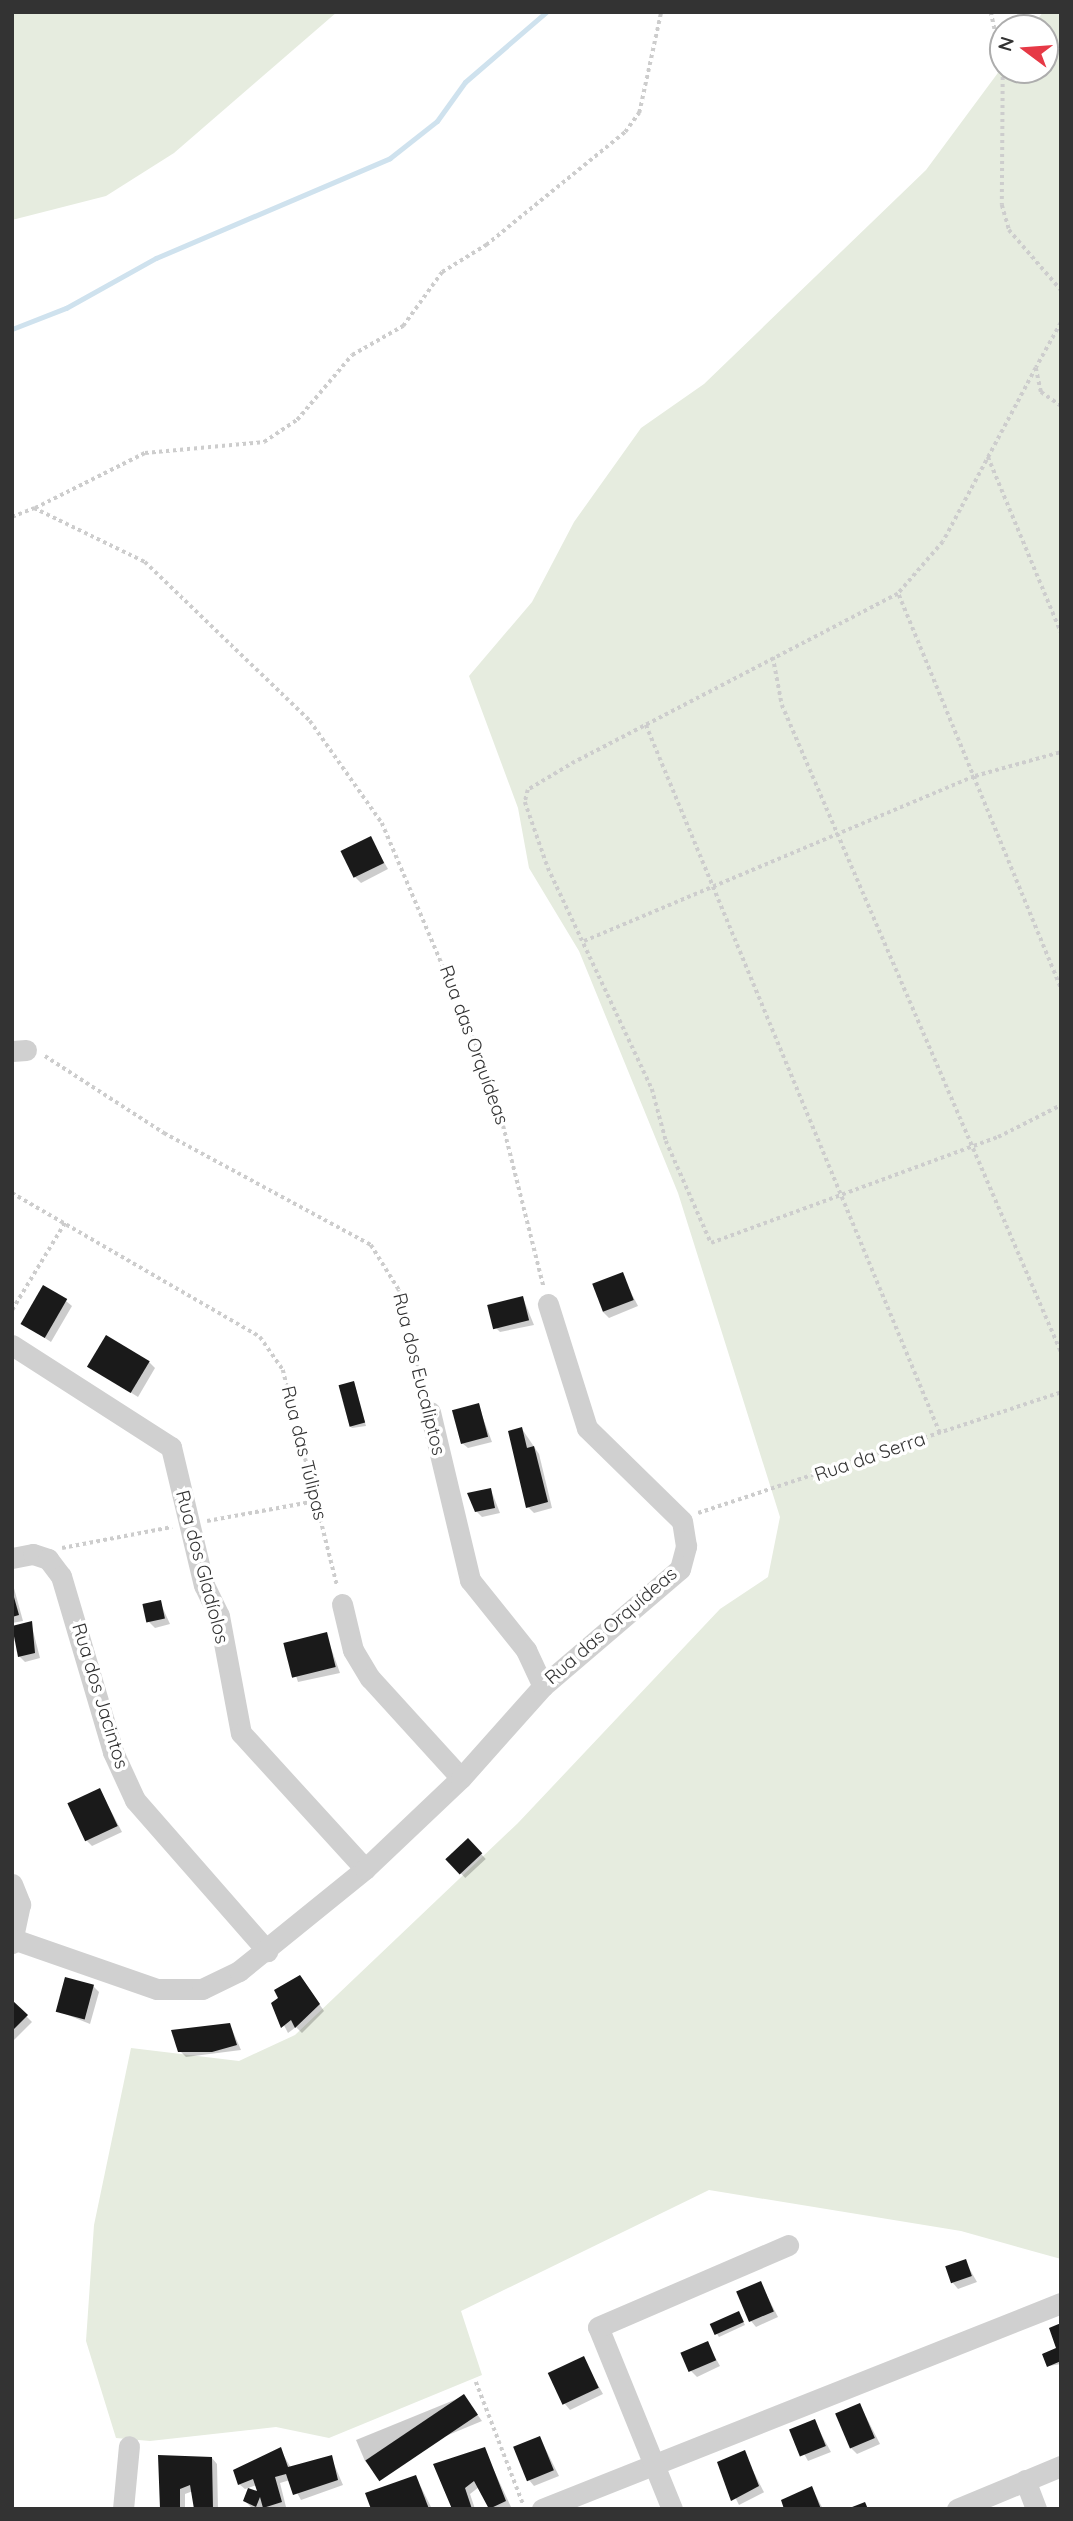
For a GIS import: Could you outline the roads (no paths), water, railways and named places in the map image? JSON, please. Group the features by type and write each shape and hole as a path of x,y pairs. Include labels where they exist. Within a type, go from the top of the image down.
{"street":[{"name":"Rua das Orquídeas","path":"14,1942 157,1989 202,1989 267,1951 365,1869 461,1778 543,1686 680,1569 684,1527 587,1428 548,1304"},
{"name":"Rua dos Gladíolos","path":"12,1345 162,1437 171,1447 190,1524 219,1616 241,1732 365,1869"},
{"name":"Rua dos Eucaliptos","path":"430,1412 470,1580 526,1650 543,1686"},
{"name":"Rua dos Jacintos","path":"22,1556 48,1559 61,1576 113,1752 135,1800 267,1951"},
{"path":"342,1604 354,1650 370,1678 461,1778"},
{"path":"12,1884 20,1904 14,1942"},
{"path":"672,2509 598,2327 788,2245"},
{"path":"542,2509 1061,2303"},
{"path":"123,2509 129,2446"},
{"path":"957,2509 1061,2466"},
{"path":"1025,2480 1036,2509"}],"waterway":[{"path":"12,329 66,308 156,258 390,158 437,121 465,82 546,12"}]}
